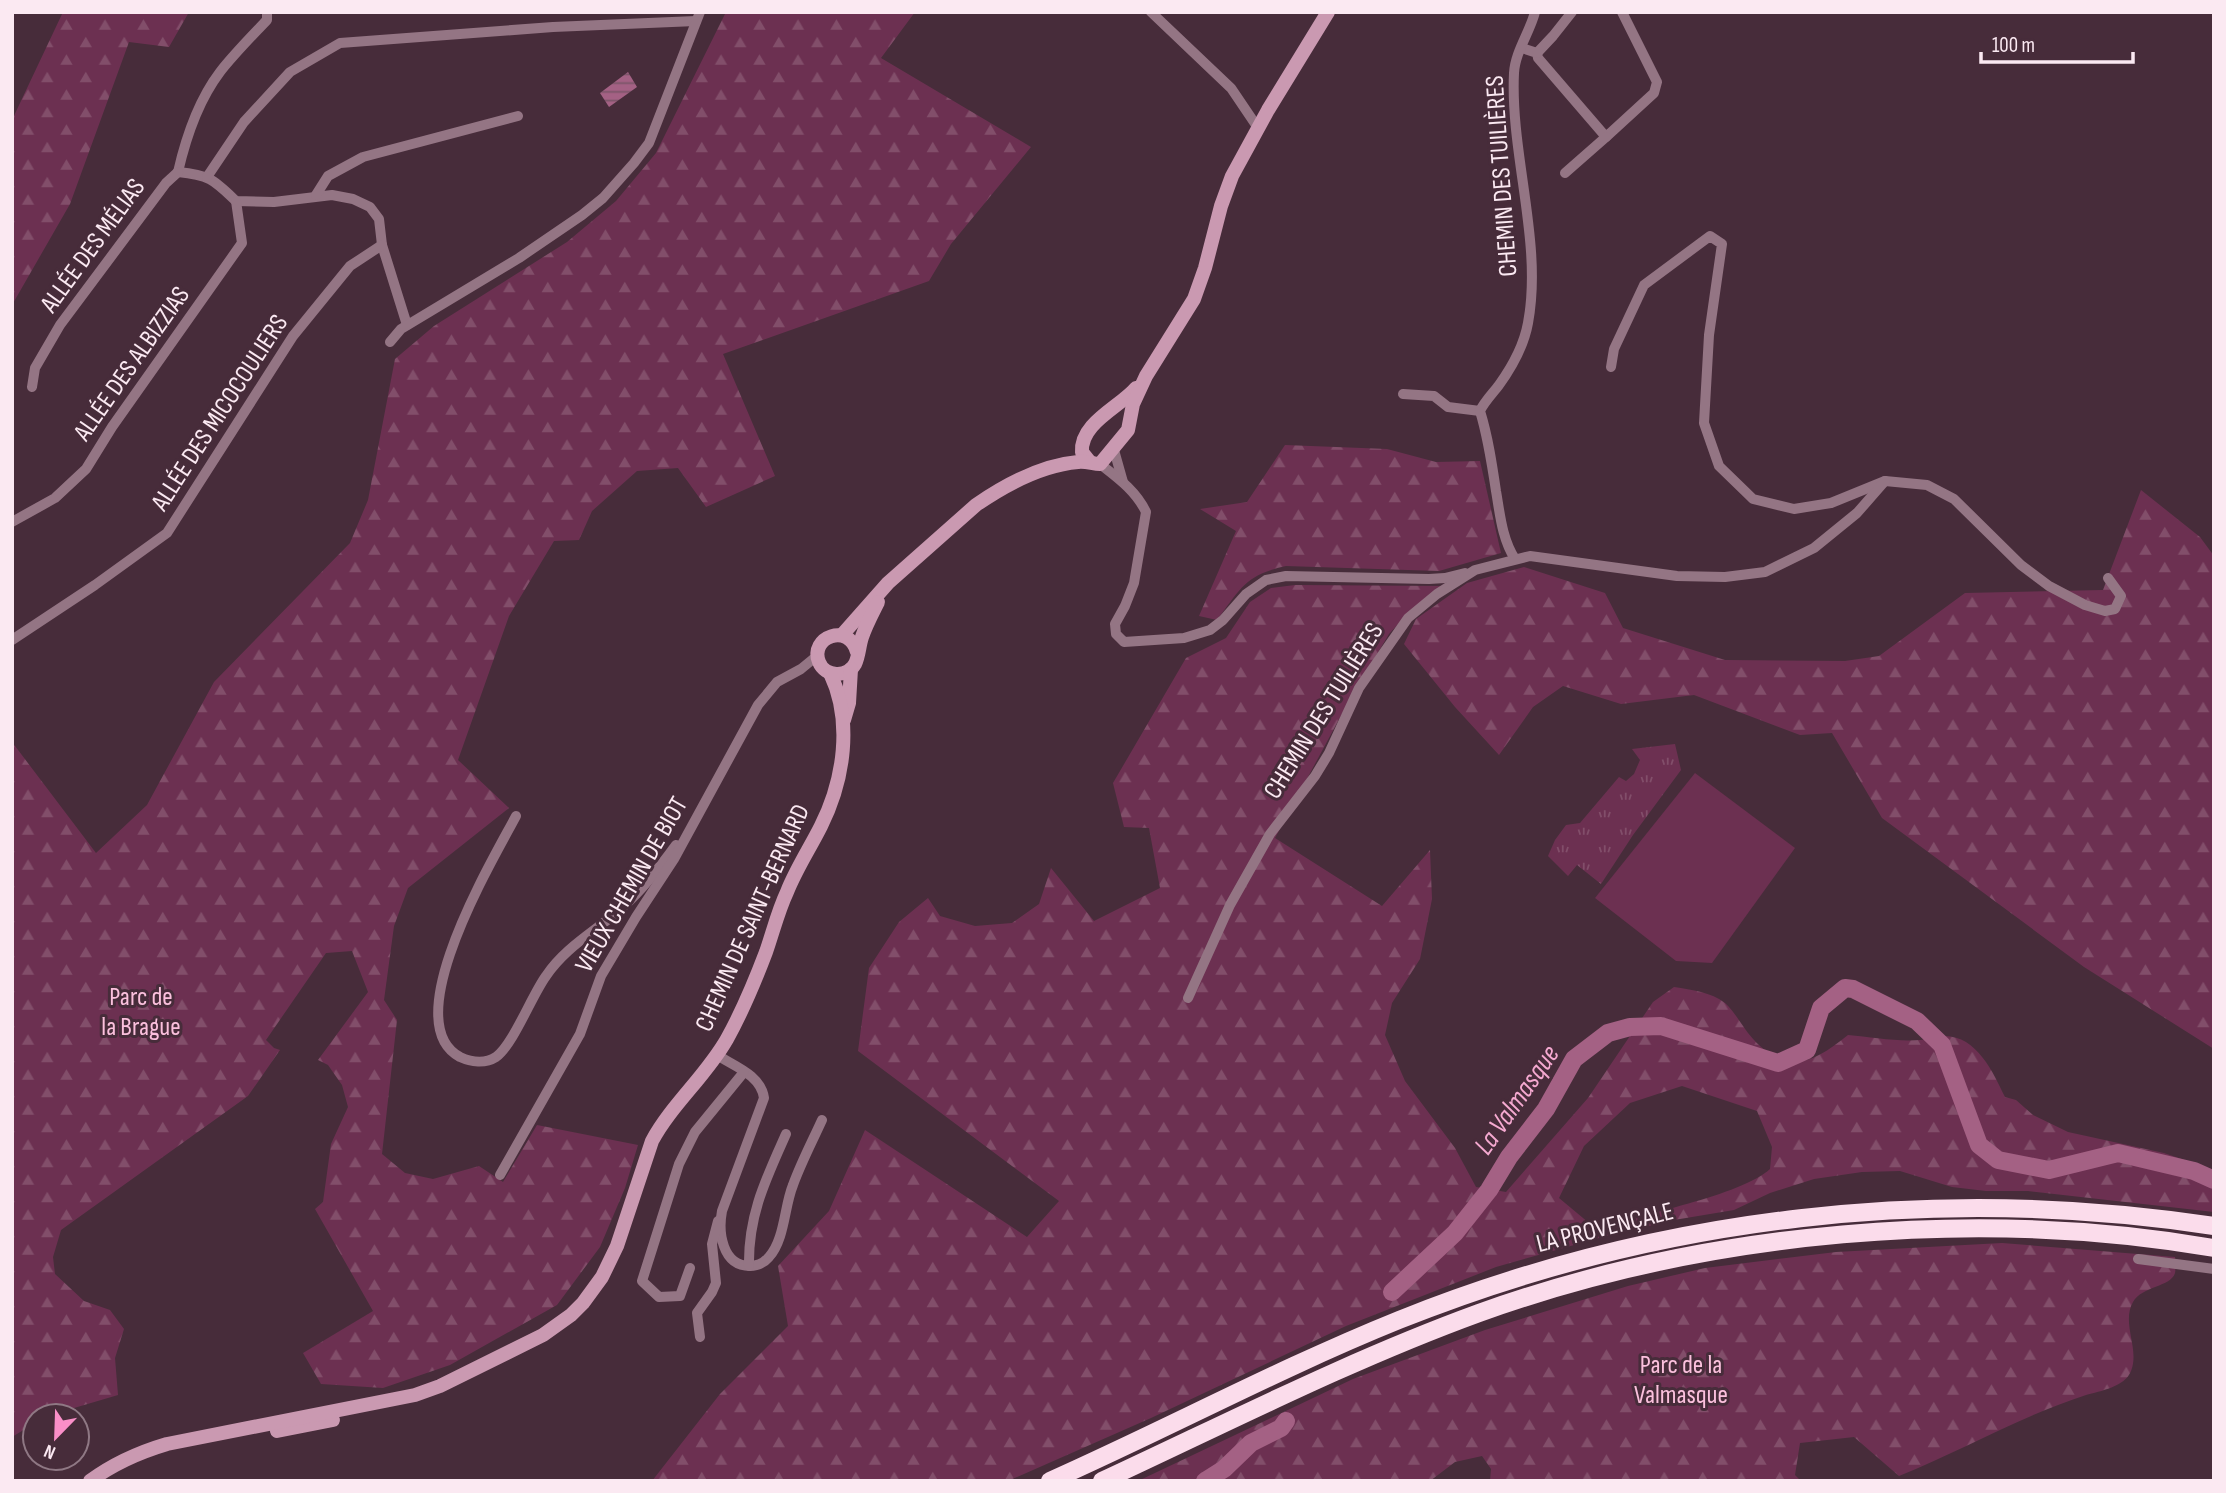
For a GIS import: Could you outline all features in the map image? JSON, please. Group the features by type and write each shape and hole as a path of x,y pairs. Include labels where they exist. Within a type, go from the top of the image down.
{"highway":[{"name":"LA PROVENÇALE","path":"1050,1481 1320,1354 1399,1320 1520,1276 1643,1243 1833,1213 1945,1208 2094,1212 2214,1226"},
{"name":"LA PROVENÇALE","path":"1102,1481 1293,1391 1412,1339 1481,1312 1638,1267 1716,1252 1841,1236 1963,1229 2090,1233 2214,1248"}],"main road":[{"path":"842,635 888,583 984,500 1053,467 1080,461 1095,463 1114,450 1128,430 1133,404 1146,376 1194,299 1226,189 1258,128 1328,12"},
{"path":"1053,467 1083,442 1103,415 1127,399 1146,376"},
{"path":"1112,409 1124,411 1130,419"},
{"path":"1083,442 1082,452 1095,463"},
{"path":"857,652 852,642 842,635 830,636 821,644 823,665 841,674 851,669 870,619 888,583"},
{"name":"CHEMIN DE SAINT-BERNARD","path":"823,665 837,688 843,724"},
{"name":"CHEMIN DE SAINT-BERNARD","path":"90,1481 101,1472 146,1450 167,1444 380,1407 440,1386 524,1346 561,1323 583,1303 602,1277 614,1254 656,1133 717,1055 755,979 787,891 831,803 840,770 851,669"},
{"name":"CHEMIN DE SAINT-BERNARD","path":"106,1481 153,1456 309,1420"}],"street":[{"path":"267,12 267,20 219,73 199,107 184,146 178,172 208,177 236,201 274,202 332,195 353,199 370,207 379,219 382,245 407,325"},
{"path":"1151,12 1231,88 1258,128"},
{"name":"CHEMIN DES TUILIÈRES","path":"1480,411 1513,364 1528,324 1531,265 1514,87 1515,65 1535,12"},
{"path":"1537,53 1572,12"},
{"path":"1565,173 1654,93 1657,82 1622,12"},
{"path":"208,177 244,122 290,72 340,43 698,17 649,143 603,198 529,251 401,329 390,342"},
{"path":"1522,48 1537,53"},
{"path":"1537,53 1538,58 1606,137"},
{"path":"316,195 328,176 363,157 518,116"},
{"name":"ALLÉE DES MÉLIAS","path":"32,387 34,368 60,325 166,183 178,172"},
{"name":"ALLÉE DES ALBIZZIAS","path":"12,522 55,498 86,469 112,427 242,243 236,201"},
{"path":"1611,366 1614,349 1643,285 1710,236 1722,244 1709,335 1704,423 1719,466 1753,499 1794,509 1831,503 1885,481 1927,485 1944,493 1966,510 2021,565 2049,586 2085,605 2105,611 2115,609 2121,596 2108,578"},
{"name":"ALLÉE DES MICOCOULIERS","path":"12,640 167,533 293,335 350,266 382,245"},
{"path":"1403,394 1434,396 1448,407 1480,411 1487,433 1507,545 1515,559"},
{"path":"1114,450 1123,483"},
{"path":"1095,463 1123,483 1141,502 1146,512 1134,583 1115,624 1116,634 1124,642 1184,638 1210,630 1223,620 1246,594 1266,580 1286,576 1446,578 1475,570"},
{"name":"CHEMIN DES TUILIÈRES","path":"1188,998 1230,905 1270,834 1315,776 1359,688 1408,618 1437,594 1475,570 1515,559 1544,558 1677,576 1725,577 1765,572 1814,548 1857,513 1885,481"},
{"name":"VIEUX CHEMIN DE BIOT","path":"500,1175 580,1034 601,976 674,859 764,695 777,682 801,669 823,665"},
{"path":"516,816 461,922 442,982 441,1032 453,1052 473,1061 489,1060 502,1051 558,960 641,889 689,828"},
{"path":"700,1336 697,1313 716,1283 713,1239 764,1098 763,1089 757,1081 717,1055"},
{"path":"690,1268 680,1296 659,1297 642,1281 679,1164 695,1132 744,1072"},
{"path":"722,1211 721,1234 733,1260 749,1266 762,1263 774,1249 793,1186 822,1121"},
{"path":"749,1266 755,1205 786,1134"},
{"path":"2138,1259 2214,1269"}],"green space":[{"path":"63,12 189,12 169,47 129,42 70,204 12,305 12,120"},
{"name":"Parc de la Brague","path":"726,12 915,12 881,58 1031,147 951,244 929,281 723,354 775,476 706,507 678,468 637,471 592,511 579,540 554,541 509,616 458,760 509,808 408,888 394,926 384,1000 397,1020 382,1154 405,1173 433,1179 479,1166 503,1182 537,1125 638,1145 625,1188 600,1247 557,1305 450,1365 383,1388 321,1384 303,1353 373,1311 315,1209 323,1202 331,1144 348,1107 342,1085 328,1065 318,1060 368,992 352,951 326,953 266,1040 280,1050 248,1096 61,1230 53,1257 55,1274 84,1301 110,1310 124,1329 115,1358 118,1395 91,1403 21,1402 21,1432 12,1437 12,742 96,853 147,805 214,682 350,543 368,500 395,359 434,326 567,242 616,201 656,153"},
{"path":"1285,445 1387,449 1436,462 1480,461 1501,553 1439,571 1286,566 1261,574 1245,584 1217,620 1199,616 1236,531 1200,509 1247,502"},
{"path":"2141,490 2200,537 2214,556 2214,1049 2084,967 1882,818 1832,733 1800,735 1694,695 1621,704 1563,686 1533,707 1499,755 1455,707 1404,644 1416,619 1467,583 1524,567 1605,593 1623,628 1725,660 1845,661 1879,656 1965,593 2103,590"},
{"path":"1295,585 1442,586 1412,609 1389,634 1350,699 1275,838 1382,906 1430,850 1432,899 1420,959 1392,1003 1385,1035 1405,1081 1455,1148 1476,1187 1506,1192 1588,1098 1653,1002 1674,987 1720,999 1761,1047 1785,1061 1809,1059 1848,1035 1893,1040 1923,1040 1942,1036 1965,1041 1982,1056 2005,1097 2016,1100 2033,1115 2068,1132 2164,1153 2214,1170 2214,1212 2028,1191 1986,1191 1952,1187 1900,1171 1862,1172 1814,1179 1770,1193 1734,1210 1674,1220 1496,1267 1346,1326 1151,1418 1008,1481 652,1481 720,1394 788,1326 778,1266 829,1211 865,1130 1027,1237 1059,1201 858,1051 869,968 899,922 928,898 940,916 975,926 1012,923 1039,904 1051,868 1094,921 1160,888 1149,828 1124,827 1113,783 1186,658 1226,638 1250,602 1271,588","holes":["1682,1086 1757,1111 1772,1147 1770,1169 1737,1188 1688,1204 1595,1228 1559,1198 1584,1146 1630,1103"]},
{"path":"1675,744 1681,770 1601,884 1577,865 1568,876 1548,856 1566,825 1580,823 1619,777 1626,781 1634,774 1640,760 1632,749"},
{"path":"1695,773 1795,848 1712,963 1676,961 1595,898"},
{"name":"Parc de la Valmasque","path":"2002,1243 2175,1257 2175,1273 2168,1281 2143,1293 2133,1302 2129,1327 2133,1363 2131,1371 2123,1381 2112,1388 2038,1413 1899,1476 1854,1437 1800,1443 1795,1475 1801,1481 1490,1481 1491,1469 1482,1456 1455,1462 1430,1481 1138,1481 1353,1379 1485,1330 1628,1286 1705,1268 1836,1252"}],"shaded area":[{"path":"628,72 637,87 609,107 600,93"}],"waterway":[{"name":"La Valmasque","path":"1392,1292 1455,1233 1546,1109 1574,1059 1608,1033 1630,1027 1661,1026 1778,1063 1807,1050 1821,1008 1845,988 1853,989 1917,1021 1942,1045 1979,1145 1998,1160 2049,1170 2118,1153 2194,1171 2214,1180"},
{"name":"La Valmasque","path":"1205,1481 1224,1469 1251,1443 1281,1428 1286,1421"}]}
